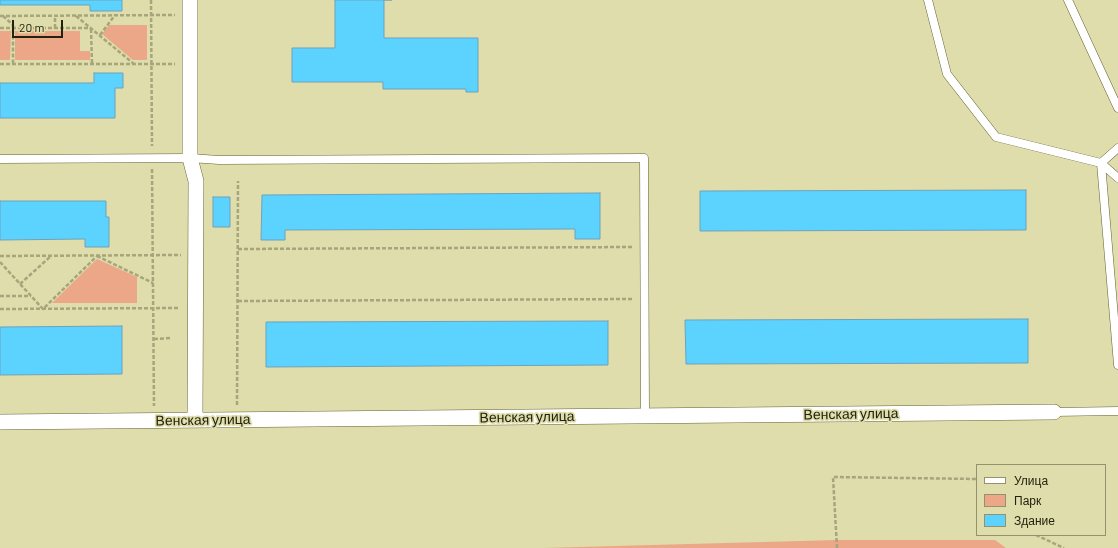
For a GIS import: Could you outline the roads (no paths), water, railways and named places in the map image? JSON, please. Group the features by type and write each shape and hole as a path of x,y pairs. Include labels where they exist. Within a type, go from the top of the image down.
{"street":[{"path":"190,0 190,158 196,181 195,420"},
{"name":"Венская улица","path":"0,422 1054,412"}],"lane":[{"path":"928,0 946,74 996,137 1101,164 1118,178"},
{"path":"1068,0 1118,108"},
{"path":"1101,164 1118,148"},
{"path":"0,159 190,158 219,160 644,158 645,416"},
{"path":"1101,164 1118,365"},
{"path":"1054,412 1118,411"}]}
